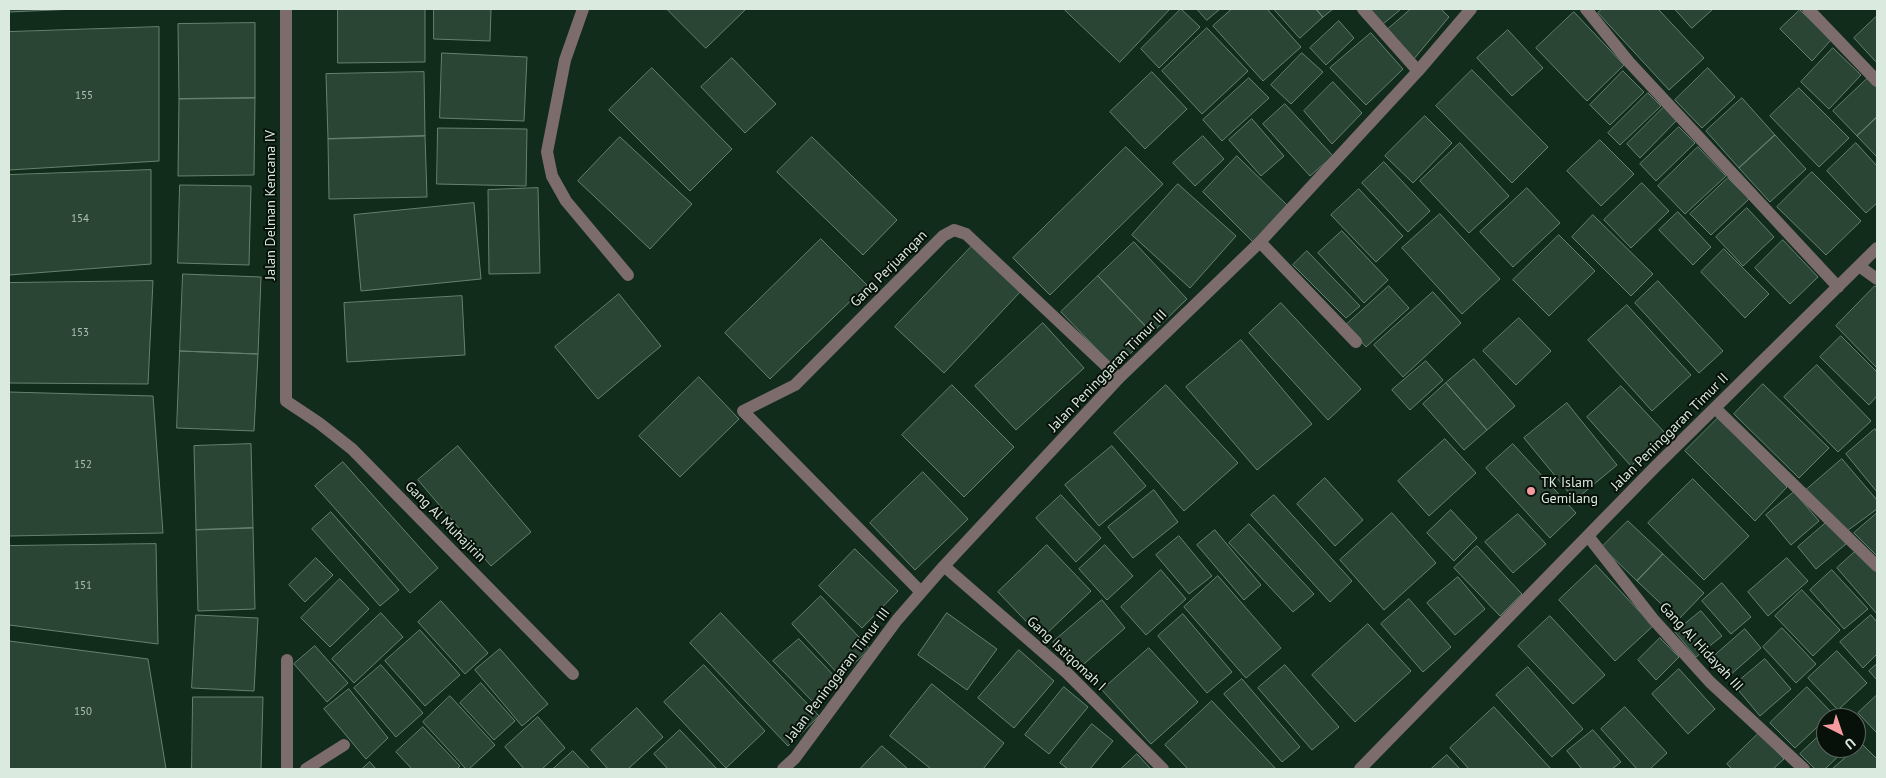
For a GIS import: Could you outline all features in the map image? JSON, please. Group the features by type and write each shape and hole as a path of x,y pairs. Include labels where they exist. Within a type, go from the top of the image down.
{"street":[{"name":"Jalan Delman Kencana IV","path":"286,9 286,401"},
{"path":"583,9 565,60 547,152 552,176 566,200 628,275"},
{"path":"1363,9 1418,71"},
{"name":"Jalan Peninggaran Timur III","path":"783,769 795,758 897,620 944,566 1119,378 1260,242 1418,71 1471,9"},
{"path":"1586,9 1629,62 1838,287"},
{"path":"1814,11 1877,80"},
{"name":"Gang Perjuangan","path":"921,592 743,411 795,385 943,236 954,230 966,234 1119,378"},
{"path":"1260,242 1356,342"},
{"name":"Jalan Peninggaran Timur II","path":"1360,769 1715,408 1877,248"},
{"path":"1859,266 1877,279"},
{"name":"Gang Al Muhajirin","path":"286,401 319,423 352,449 573,674"},
{"path":"1715,408 1877,566"},
{"name":"Gang Al Hidayah III","path":"1588,536 1653,619 1710,682 1804,769"},
{"name":"Gang Istiqomah I","path":"944,566 1067,673 1162,769"},
{"path":"287,660 287,769"},
{"path":"306,769 344,745"}],"building":[{"path":"9,9 76,9 9,12"},
{"path":"338,9 425,9 425,62 338,63"},
{"path":"434,9 491,9 490,41 434,39"},
{"path":"667,9 746,9 706,48"},
{"path":"1064,9 1170,9 1120,62"},
{"path":"1181,9 1200,27 1159,68 1141,49"},
{"path":"1197,9 1220,9 1207,20"},
{"path":"1232,9 1267,9 1301,47 1263,81 1213,26"},
{"path":"1274,9 1316,9 1323,17 1300,38"},
{"path":"1316,9 1333,9 1323,17"},
{"path":"1369,9 1401,9 1383,24"},
{"path":"1411,9 1441,9 1449,17 1413,60 1387,30"},
{"path":"1602,9 1658,9 1704,58 1669,90 1598,13"},
{"path":"1675,9 1713,9 1692,28"},
{"path":"1800,10 1831,40 1812,61 1780,29"},
{"path":"1574,12 1624,65 1587,101 1536,48"},
{"path":"1877,16 1877,63 1854,38"},
{"path":"1339,21 1354,38 1326,65 1310,48"},
{"path":"255,23 255,98 179,99 178,24"},
{"path":"159,27 159,161 9,170 9,32"},
{"path":"1207,28 1248,71 1202,114 1162,71"},
{"path":"1508,30 1543,68 1512,96 1477,58"},
{"path":"1371,33 1403,69 1366,105 1330,68"},
{"path":"1833,48 1861,75 1829,109 1801,82"},
{"path":"442,53 527,57 524,121 440,118"},
{"path":"1302,53 1323,72 1291,104 1271,85"},
{"path":"732,58 776,104 745,133 701,87"},
{"path":"652,68 732,149 690,191 609,110"},
{"path":"1708,68 1735,97 1702,128 1675,100"},
{"path":"1472,70 1548,147 1512,183 1436,106"},
{"path":"1623,71 1644,92 1610,125 1590,105"},
{"path":"424,72 425,136 328,139 326,74"},
{"path":"1152,72 1187,109 1145,149 1110,112"},
{"path":"1249,78 1269,98 1222,141 1203,120"},
{"path":"1868,78 1877,87 1877,117 1857,136 1833,111"},
{"path":"1333,82 1362,113 1332,144 1304,111"},
{"path":"1799,88 1849,138 1819,167 1770,116"},
{"path":"1648,93 1661,106 1620,145 1608,133"},
{"path":"255,98 254,175 178,176 179,99"},
{"path":"1742,98 1775,135 1739,168 1706,131"},
{"path":"1285,104 1333,156 1310,176 1263,124"},
{"path":"1664,107 1677,120 1640,158 1627,144"},
{"path":"1425,116 1452,143 1413,183 1385,156"},
{"path":"1877,117 1877,157 1857,136"},
{"path":"1252,119 1284,156 1261,176 1229,140"},
{"path":"1679,127 1695,143 1656,181 1640,164"},
{"path":"438,128 527,129 526,186 437,184"},
{"path":"1775,135 1806,169 1770,202 1739,168"},
{"path":"425,136 427,197 329,199 328,139"},
{"path":"1203,136 1224,159 1195,186 1173,163"},
{"path":"620,137 692,204 650,249 578,181"},
{"path":"812,137 897,220 863,255 777,172"},
{"path":"1600,140 1634,174 1601,206 1567,171"},
{"path":"1460,143 1509,196 1469,233 1420,181"},
{"path":"1856,143 1877,166 1877,203 1866,213 1827,171"},
{"path":"1126,147 1163,184 1050,295 1013,258"},
{"path":"1698,147 1726,176 1685,214 1658,186"},
{"path":"1237,156 1288,206 1253,242 1203,192"},
{"path":"1384,162 1430,211 1408,232 1362,183"},
{"path":"151,170 151,264 9,275 9,175"},
{"path":"1812,172 1861,221 1826,255 1777,207"},
{"path":"1728,178 1749,199 1711,235 1690,214"},
{"path":"1642,183 1669,211 1631,248 1604,220"},
{"path":"1178,184 1236,236 1190,288 1132,235"},
{"path":"180,185 251,186 249,265 178,263"},
{"path":"538,188 540,273 489,274 488,190"},
{"path":"1527,188 1560,223 1513,267 1480,232"},
{"path":"1359,189 1403,236 1376,262 1331,215"},
{"path":"474,203 481,279 361,291 354,215"},
{"path":"1747,208 1774,237 1743,266 1716,237"},
{"path":"1678,212 1711,247 1693,265 1659,230"},
{"path":"1440,214 1500,279 1462,314 1402,248"},
{"path":"1593,215 1653,274 1631,296 1572,237"},
{"path":"1342,231 1388,280 1364,303 1318,253"},
{"path":"1559,235 1595,271 1549,316 1513,280"},
{"path":"821,239 867,285 770,379 725,333"},
{"path":"1783,240 1818,277 1790,304 1755,268"},
{"path":"1134,242 1187,299 1152,333 1098,276"},
{"path":"972,246 1021,291 944,373 895,327"},
{"path":"1724,249 1769,294 1745,318 1701,272"},
{"path":"1307,251 1360,306 1346,318 1293,265"},
{"path":"183,274 261,277 258,354 180,351"},
{"path":"1098,276 1152,333 1115,368 1061,312"},
{"path":"153,281 148,384 9,383 9,283"},
{"path":"1658,281 1723,351 1699,373 1635,303"},
{"path":"1389,286 1409,308 1366,347 1346,325"},
{"path":"1875,286 1877,288 1877,368 1836,326"},
{"path":"1433,292 1461,323 1403,377 1374,345"},
{"path":"619,294 661,346 598,399 555,347"},
{"path":"462,296 465,355 347,362 344,303"},
{"path":"1281,303 1361,389 1328,420 1249,333"},
{"path":"1627,305 1691,375 1652,411 1588,340"},
{"path":"1519,318 1551,351 1516,385 1483,351"},
{"path":"1043,323 1084,368 1016,430 975,386"},
{"path":"1841,336 1877,372 1877,396 1869,405 1820,357"},
{"path":"1241,340 1312,424 1257,470 1186,387"},
{"path":"180,351 258,354 254,431 177,428"},
{"path":"1474,359 1515,406 1487,430 1446,383"},
{"path":"1426,361 1443,380 1410,410 1392,390"},
{"path":"1817,365 1871,421 1838,452 1784,397"},
{"path":"699,377 739,419 680,477 639,436"},
{"path":"1446,383 1487,430 1464,450 1423,404"},
{"path":"1763,384 1829,448 1799,478 1734,414"},
{"path":"952,385 1014,447 964,497 902,435"},
{"path":"1166,385 1238,463 1184,511 1114,433"},
{"path":"1621,386 1666,434 1631,466 1587,417"},
{"path":"9,392 153,396 163,533 9,536"},
{"path":"1567,403 1617,465 1575,500 1524,438"},
{"path":"1718,418 1787,487 1755,521 1685,451"},
{"path":"1875,429 1877,432 1877,492 1846,454"},
{"path":"1445,439 1476,473 1429,516 1398,481"},
{"path":"251,444 253,528 196,530 194,446"},
{"name":"TK Islam Gemilang","path":"1513,444 1576,513 1550,538 1486,468"},
{"path":"458,446 531,532 491,566 418,480"},
{"path":"1112,446 1146,486 1099,526 1065,485"},
{"path":"1842,459 1877,500 1877,509 1847,531 1806,490"},
{"path":"343,462 438,568 410,593 315,486"},
{"path":"923,472 968,519 915,570 870,523"},
{"path":"1325,478 1363,520 1335,546 1297,504"},
{"path":"1693,479 1749,536 1704,580 1648,523"},
{"path":"1154,490 1178,522 1133,558 1108,527"},
{"path":"1794,492 1819,521 1791,545 1766,515"},
{"path":"1061,495 1101,538 1076,562 1036,518"},
{"path":"1274,495 1352,581 1330,602 1251,515"},
{"path":"1451,510 1477,538 1454,561 1427,533"},
{"path":"331,512 399,590 380,606 312,529"},
{"path":"1392,513 1436,563 1384,610 1340,560"},
{"path":"1877,513 1877,556 1854,533"},
{"path":"1518,514 1546,544 1513,573 1485,542"},
{"path":"1628,521 1663,554 1637,581 1602,547"},
{"path":"1828,521 1846,544 1816,569 1798,547"},
{"path":"1249,524 1314,594 1293,612 1229,543"},
{"path":"253,528 255,609 198,611 196,530"},
{"path":"1215,530 1261,585 1244,600 1197,545"},
{"path":"1179,536 1212,576 1189,594 1156,555"},
{"path":"156,544 158,644 9,625 9,546"},
{"path":"1047,545 1091,591 1042,638 998,592"},
{"path":"1105,545 1133,576 1107,600 1079,569"},
{"path":"1477,546 1522,594 1500,616 1454,568"},
{"path":"855,549 898,591 862,628 819,586"},
{"path":"1857,550 1877,572 1877,614 1837,568"},
{"path":"1663,554 1704,593 1678,620 1637,581"},
{"path":"316,558 333,575 305,602 289,585"},
{"path":"1787,558 1808,581 1768,616 1748,592"},
{"path":"1596,565 1653,626 1615,661 1559,600"},
{"path":"1161,570 1186,599 1146,635 1121,607"},
{"path":"1832,570 1868,609 1844,629 1810,590"},
{"path":"1218,576 1281,648 1246,678 1184,607"},
{"path":"1458,577 1485,609 1455,635 1427,603"},
{"path":"340,579 369,609 330,647 301,618"},
{"path":"1722,583 1751,617 1731,634 1702,601"},
{"path":"1802,590 1840,630 1813,656 1775,616"},
{"path":"821,596 870,649 840,676 792,624"},
{"path":"1409,599 1451,647 1423,672 1381,624"},
{"path":"1102,600 1125,628 1077,670 1053,642"},
{"path":"441,601 488,653 465,674 418,622"},
{"path":"1701,611 1722,636 1696,657 1675,632"},
{"path":"381,613 403,637 354,683 332,659"},
{"path":"721,613 819,716 788,746 690,643"},
{"path":"947,613 997,649 967,690 918,655"},
{"path":"1183,614 1232,672 1207,693 1158,636"},
{"path":"196,615 258,618 254,691 192,688"},
{"path":"1871,615 1877,622 1877,654 1863,668 1840,642"},
{"path":"1550,616 1605,675 1573,704 1518,646"},
{"path":"1368,624 1411,671 1355,722 1312,675"},
{"path":"1782,628 1816,664 1796,683 1763,647"},
{"path":"1745,629 1761,648 1729,676 1713,657"},
{"path":"420,630 460,675 425,706 385,661"},
{"path":"1660,638 1679,657 1656,680 1638,660"},
{"path":"799,639 840,682 817,706 773,661"},
{"path":"9,641 148,659 166,769 9,769"},
{"path":"315,646 348,683 327,702 294,664"},
{"path":"1149,648 1198,702 1151,744 1102,690"},
{"path":"500,649 548,704 522,726 475,670"},
{"path":"1019,650 1054,681 1014,728 978,698"},
{"path":"1837,651 1867,683 1840,708 1836,708 1808,678"},
{"path":"1765,659 1791,689 1760,716 1734,685"},
{"path":"1877,664 1877,680 1869,671"},
{"path":"381,665 423,713 396,737 354,688"},
{"path":"704,665 765,731 726,768 664,702"},
{"path":"1285,665 1339,727 1312,750 1258,688"},
{"path":"1528,667 1583,729 1552,757 1496,695"},
{"path":"1679,669 1715,709 1688,734 1652,694"},
{"path":"1242,679 1300,747 1282,762 1224,694"},
{"path":"481,683 515,721 494,740 460,703"},
{"path":"932,684 1004,743 983,769 931,769 890,736"},
{"path":"1064,687 1088,707 1049,754 1025,735"},
{"path":"1807,687 1827,708 1816,708 1816,728 1795,748 1770,723"},
{"path":"349,689 388,738 366,759 324,709"},
{"path":"1877,695 1877,733 1866,721 1866,708 1863,708"},
{"path":"450,696 495,745 469,769 466,769 423,722"},
{"path":"193,697 263,697 261,769 192,769"},
{"path":"1212,701 1276,769 1188,769 1165,745"},
{"path":"1494,707 1551,769 1469,769 1450,748"},
{"path":"1625,707 1667,753 1650,769 1637,769 1601,729"},
{"path":"637,708 663,737 628,769 608,769 591,750"},
{"path":"538,717 565,748 542,769 524,769 505,747"},
{"path":"1092,724 1113,741 1090,769 1068,769 1060,763"},
{"path":"423,727 460,766 457,769 412,769 396,752"},
{"path":"680,730 717,769 668,769 654,754"},
{"path":"1593,730 1621,762 1612,769 1582,769 1567,751"},
{"path":"1759,733 1784,759 1773,769 1732,769 1727,764"},
{"path":"1816,739 1816,758 1837,758 1825,769 1815,769 1800,754"},
{"path":"882,746 908,769 860,769"},
{"path":"1866,748 1877,759 1877,769 1832,769 1845,758 1866,758"},
{"path":"573,751 590,769 553,769"},
{"path":"1137,754 1151,769 1121,769"},
{"path":"1447,755 1460,769 1431,769"},
{"path":"370,762 376,769 362,769"}],"place":[{"name":"TK Islam Gemilang","path":"1531,491"}]}
